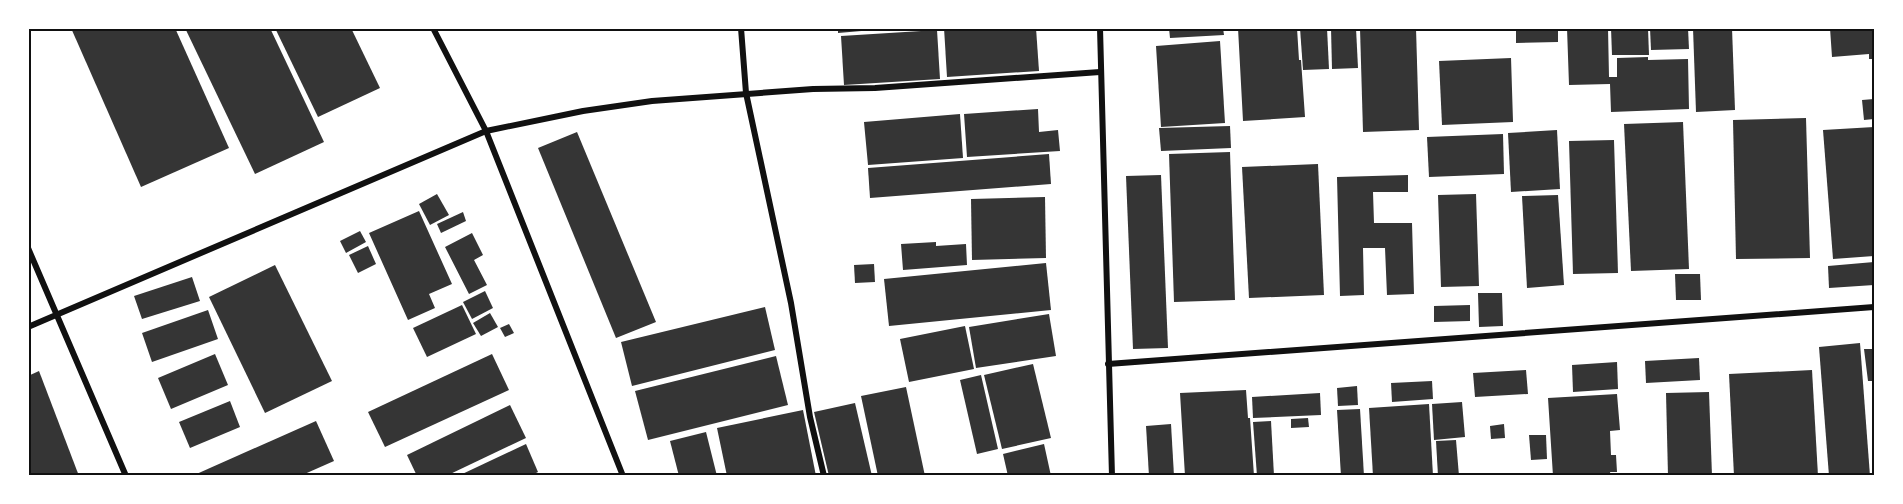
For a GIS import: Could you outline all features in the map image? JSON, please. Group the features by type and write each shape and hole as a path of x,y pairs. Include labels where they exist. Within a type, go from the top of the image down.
{"street":[{"path":"433,28 486,131 623,476"},
{"path":"741,28 746,93 790,303 810,417 824,476"},
{"path":"1100,28 1112,476"},
{"path":"28,327 486,131 652,100 813,89 875,88 1100,72"},
{"path":"28,248 126,476"},
{"path":"1108,364 1875,307"}],"building":[{"path":"71,28 175,28 229,148 141,187"},
{"path":"185,28 270,28 324,142 255,174"},
{"path":"275,28 351,28 380,88 318,117"},
{"path":"838,28 873,28 873,30 838,33"},
{"path":"944,28 1036,28 1039,71 947,77"},
{"path":"1169,28 1223,28 1224,35 1170,38"},
{"path":"1238,28 1297,28 1305,117 1243,121"},
{"path":"1300,28 1327,28 1329,69 1303,70"},
{"path":"1331,28 1356,28 1358,68 1332,69"},
{"path":"1360,28 1416,28 1419,130 1363,132"},
{"path":"1516,28 1558,28 1558,42 1516,43"},
{"path":"1567,28 1608,28 1609,77 1617,77 1617,58 1688,59 1689,109 1611,112 1610,84 1569,85"},
{"path":"1611,28 1648,28 1649,55 1612,55"},
{"path":"1650,28 1688,28 1689,49 1651,50"},
{"path":"1693,28 1732,28 1735,110 1696,112"},
{"path":"1830,28 1874,28 1874,59 1869,59 1869,54 1832,57"},
{"path":"937,30 940,79 844,85 841,36"},
{"path":"1220,41 1225,123 1161,127 1156,46"},
{"path":"1511,58 1513,122 1442,125 1439,61"},
{"path":"1874,99 1874,119 1864,120 1862,100"},
{"path":"1038,109 1039,132 1058,130 1060,151 967,157 964,114"},
{"path":"960,114 963,158 868,165 864,122"},
{"path":"1806,118 1810,258 1736,259 1733,120"},
{"path":"1683,122 1689,269 1631,271 1624,124"},
{"path":"1230,126 1231,148 1161,151 1159,128"},
{"path":"1874,127 1874,256 1833,259 1823,130"},
{"path":"1557,130 1560,189 1511,192 1508,133"},
{"path":"577,132 656,322 616,338 538,148"},
{"path":"1503,134 1504,174 1429,177 1427,137"},
{"path":"1614,140 1618,273 1573,274 1569,141"},
{"path":"1230,152 1235,300 1174,302 1169,154"},
{"path":"1049,154 1051,184 870,198 868,168"},
{"path":"1318,164 1324,295 1249,298 1242,167"},
{"path":"1161,175 1168,348 1133,349 1126,176"},
{"path":"1408,175 1408,192 1373,192 1374,223 1412,223 1414,294 1387,295 1385,248 1363,248 1364,295 1340,296 1337,177"},
{"path":"437,194 449,215 430,225 419,204"},
{"path":"1476,194 1479,286 1441,287 1438,195"},
{"path":"1558,195 1564,285 1527,288 1522,196"},
{"path":"1045,197 1046,258 972,260 971,199"},
{"path":"419,211 452,284 429,294 435,308 408,320 369,233"},
{"path":"463,212 466,221 441,233 437,224"},
{"path":"360,231 366,242 346,253 340,241"},
{"path":"472,233 483,255 474,260 487,285 469,294 445,247"},
{"path":"936,242 936,246 966,244 967,265 903,270 901,244"},
{"path":"368,246 376,264 358,273 349,255"},
{"path":"1874,262 1874,285 1829,288 1828,266"},
{"path":"1046,263 1051,310 889,326 884,279"},
{"path":"874,264 875,282 855,283 854,265"},
{"path":"275,265 332,381 265,413 209,297"},
{"path":"1675,274 1700,274 1701,300 1676,300"},
{"path":"192,277 200,301 142,319 134,296"},
{"path":"485,291 493,308 472,319 463,302"},
{"path":"1478,293 1502,293 1503,326 1479,327"},
{"path":"462,305 476,334 427,357 413,328"},
{"path":"1470,305 1470,321 1434,322 1434,306"},
{"path":"765,307 775,350 632,386 621,342"},
{"path":"208,310 218,339 152,362 142,333"},
{"path":"490,313 498,327 481,336 473,323"},
{"path":"1049,314 1056,356 976,368 969,327"},
{"path":"509,324 514,333 505,337 500,328"},
{"path":"965,326 974,369 909,382 900,339"},
{"path":"1860,343 1870,476 1829,476 1819,347"},
{"path":"1864,349 1874,349 1874,381 1868,381"},
{"path":"215,354 228,385 171,409 158,378"},
{"path":"492,354 509,390 385,447 368,412"},
{"path":"776,356 788,405 648,440 635,391"},
{"path":"1699,358 1700,380 1646,383 1645,361"},
{"path":"1617,362 1618,389 1573,392 1572,365"},
{"path":"1033,364 1051,438 1002,449 984,375"},
{"path":"1526,370 1528,394 1475,397 1473,373"},
{"path":"1812,370 1818,476 1734,476 1729,374"},
{"path":"39,371 79,476 28,476 28,376"},
{"path":"981,375 998,449 977,454 960,380"},
{"path":"1432,381 1433,399 1392,402 1391,383"},
{"path":"1357,386 1358,405 1338,406 1337,388"},
{"path":"906,387 925,476 878,476 861,396"},
{"path":"1246,390 1254,476 1185,476 1180,393"},
{"path":"1709,392 1712,476 1668,476 1666,393"},
{"path":"1320,393 1321,415 1253,418 1252,397"},
{"path":"1617,394 1620,430 1610,431 1611,455 1616,455 1617,472 1610,472 1611,476 1553,476 1548,398"},
{"path":"230,401 240,427 190,448 179,422"},
{"path":"1462,402 1465,437 1434,440 1432,404"},
{"path":"855,403 872,476 829,476 814,412"},
{"path":"1429,404 1433,476 1373,476 1369,408"},
{"path":"510,405 526,438 446,476 417,476 407,455"},
{"path":"1360,409 1364,476 1341,476 1337,410"},
{"path":"803,410 816,476 727,476 717,428"},
{"path":"1308,418 1309,427 1291,428 1291,419"},
{"path":"316,421 334,461 300,476 192,476"},
{"path":"1271,421 1274,476 1257,476 1253,422"},
{"path":"1171,424 1174,476 1149,476 1146,426"},
{"path":"1504,424 1505,438 1491,439 1490,426"},
{"path":"706,432 717,476 679,476 670,441"},
{"path":"1529,435 1546,435 1547,459 1531,460"},
{"path":"1456,440 1459,476 1438,476 1436,441"},
{"path":"526,444 538,472 530,476 458,476"},
{"path":"1044,444 1051,476 1008,476 1003,454"}]}
